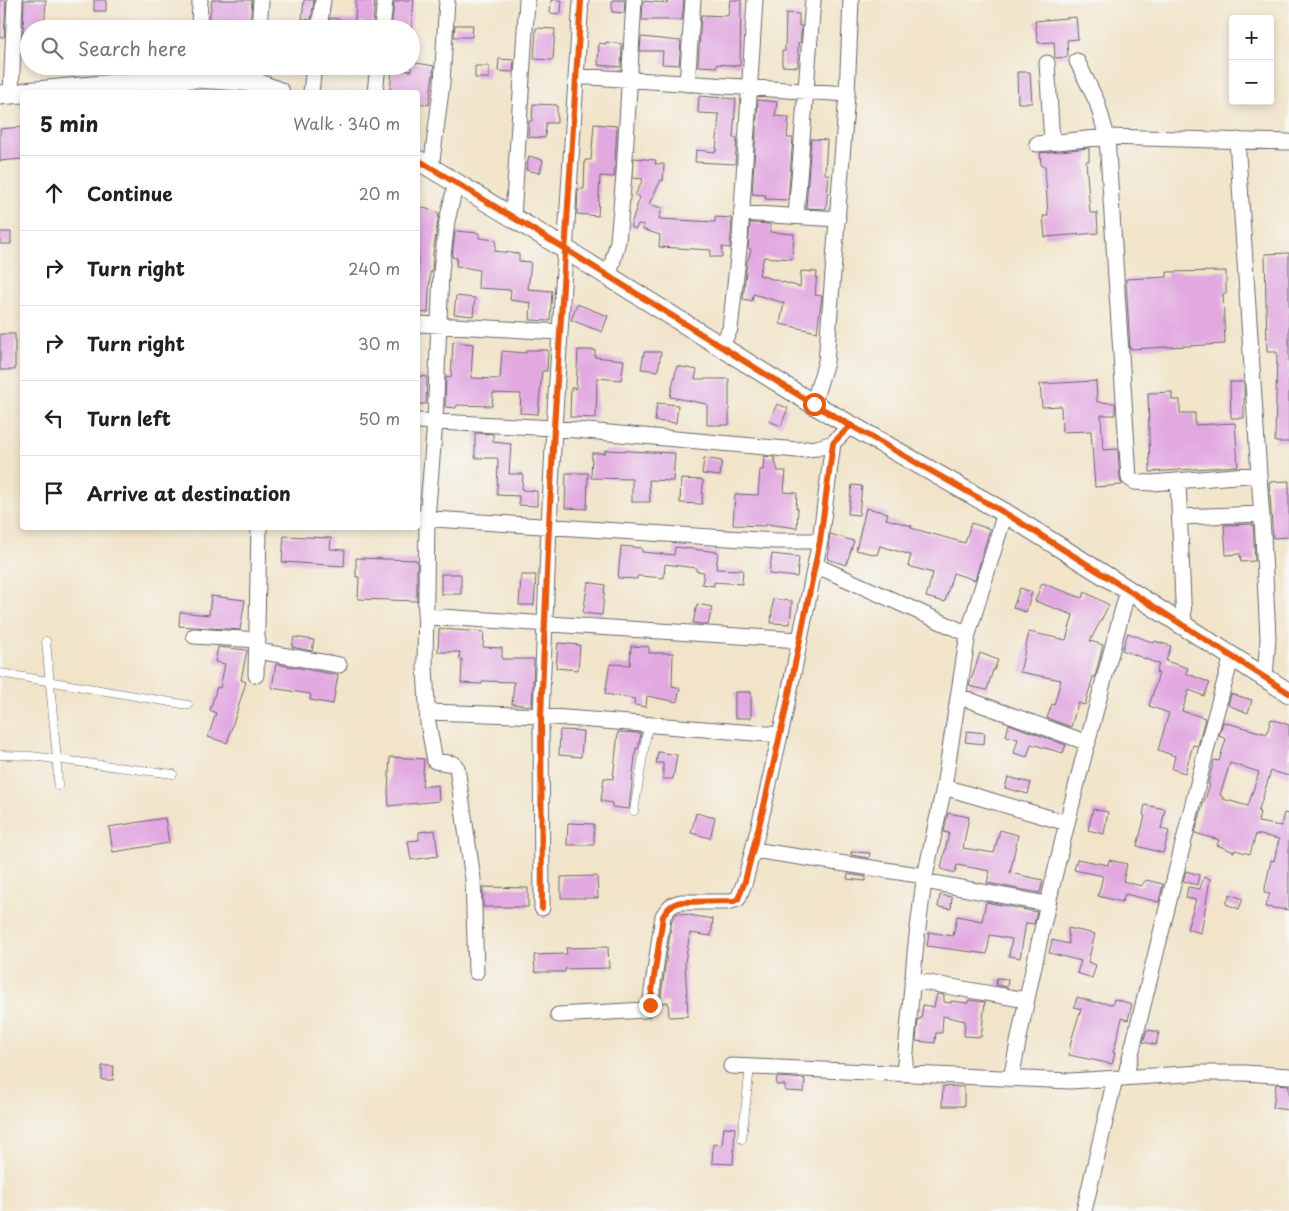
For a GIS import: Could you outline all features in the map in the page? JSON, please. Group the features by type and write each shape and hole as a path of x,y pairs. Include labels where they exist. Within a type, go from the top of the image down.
{"street":[{"path":"15,0 19,93"},
{"path":"199,20 200,0"},
{"path":"260,20 261,0"},
{"path":"320,20 323,0"},
{"path":"383,20 385,0"},
{"path":"447,0 442,83 424,164 566,249 850,426 1004,513 1289,693"},
{"path":"513,217 527,0"},
{"path":"542,908 541,716 549,526 582,0"},
{"path":"609,276 618,241 624,175 634,0"},
{"path":"687,84 693,0"},
{"path":"722,346 730,329 741,213 754,0"},
{"path":"796,216 813,0"},
{"path":"814,404 826,362 847,94 851,0"},
{"path":"1077,61 1097,102 1107,137 1129,478 1135,482 1178,481 1259,474"},
{"path":"1047,64 1045,143 1107,137 1289,142"},
{"path":"52,90 171,79 185,75"},
{"path":"211,75 236,80 256,80 276,90"},
{"path":"311,90 313,75"},
{"path":"374,90 377,75"},
{"path":"576,76 847,94"},
{"path":"1237,140 1262,514 1268,638 1265,678"},
{"path":"456,183 447,221 440,272 435,422 422,518 425,667 434,761 454,764 457,768 473,879 476,972"},
{"path":"741,213 838,219"},
{"path":"420,324 560,332"},
{"path":"420,421 554,428 797,450 816,448 833,443 850,426"},
{"path":"558,1014 645,1010 650,1005 663,916 669,907 674,903 727,902 738,899 753,850 800,640 820,541 833,443"},
{"path":"1178,481 1184,625"},
{"path":"904,1074 912,980 925,878 944,787 968,634 1004,513"},
{"path":"1180,517 1262,514"},
{"path":"422,518 775,541 820,541"},
{"path":"256,675 259,530"},
{"path":"815,565 968,634"},
{"path":"1010,1079 1047,904 1128,590"},
{"path":"425,616 800,640"},
{"path":"194,636 258,646 339,665"},
{"path":"1084,1211 1232,656"},
{"path":"958,696 1088,742"},
{"path":"428,712 541,716 780,735"},
{"path":"944,787 1067,823"},
{"path":"753,850 925,878 1047,904"},
{"path":"912,980 1026,1000"},
{"path":"731,1066 1070,1081 1202,1073 1289,1076"}],"lane":[{"path":"46,641 58,759 58,786"},
{"path":"0,673 188,705"},
{"path":"634,811 648,725"},
{"path":"0,755 31,756 173,774"},
{"path":"742,1139 750,1067"}],"building":[{"path":"0,0 6,0 4,37 0,37"},
{"path":"24,0 46,0 45,20 23,20"},
{"path":"94,0 106,0 106,11 94,11"},
{"path":"212,0 252,0 251,20 209,20"},
{"path":"304,0 314,0 311,20 302,19"},
{"path":"356,0 375,1 373,20 355,20"},
{"path":"398,0 414,0 412,20 392,20 394,2 398,2"},
{"path":"551,0 562,0 561,14 550,13"},
{"path":"612,0 625,0 624,13 612,12"},
{"path":"668,0 684,0 682,20 642,20 643,1 668,3"},
{"path":"730,0 741,0 740,66 717,64 717,67 698,66 701,15 728,16"},
{"path":"786,13 799,14 799,26 802,26 800,43 798,43 798,67 782,66 782,51 785,51"},
{"path":"1076,17 1078,39 1067,40 1068,57 1055,58 1054,42 1038,43 1035,21"},
{"path":"330,18 347,20 330,20"},
{"path":"455,25 473,25 472,37 454,37"},
{"path":"536,28 555,29 553,60 534,59"},
{"path":"641,37 681,41 679,65 662,64 663,51 640,51"},
{"path":"606,42 622,44 621,67 598,65 599,43 606,44"},
{"path":"499,59 514,60 513,72 498,71"},
{"path":"420,64 434,66 429,105 420,103 420,90 390,90 391,75 420,75"},
{"path":"475,66 489,66 489,78 475,78"},
{"path":"1017,72 1030,72 1032,103 1018,103"},
{"path":"699,96 736,99 733,138 737,138 735,164 695,162 696,150 716,152 719,114 698,113"},
{"path":"758,100 777,102 775,116 789,117 787,138 793,138 788,200 765,199 766,195 752,194"},
{"path":"533,104 557,105 557,123 546,123 545,138 528,137 529,121 532,121"},
{"path":"594,124 617,126 614,177 600,176 598,216 577,214 578,189 584,189 585,160 591,160"},
{"path":"20,127 20,159 0,161 0,129"},
{"path":"811,139 827,140 825,174 829,175 826,209 806,208"},
{"path":"1089,148 1089,161 1086,161 1090,213 1097,213 1098,233 1045,237 1043,216 1048,216 1045,166 1041,166 1040,153"},
{"path":"529,156 543,160 540,173 526,170"},
{"path":"634,158 656,160 655,164 664,164 663,181 661,180 649,204 662,208 659,219 715,222 715,217 732,218 730,248 722,247 722,257 710,257 711,250 659,247 660,235 642,229 644,225 638,224 636,229 630,227 640,197 635,195 643,179 633,178"},
{"path":"420,207 439,213 432,272 430,272 428,313 420,312"},
{"path":"750,223 770,224 770,232 794,234 792,259 764,257 759,275 800,287 801,271 817,272 815,295 822,296 817,332 780,324 784,303 753,294 752,301 743,299 747,263 751,249 748,248"},
{"path":"455,231 479,233 479,238 496,240 495,251 519,254 519,261 531,262 528,289 552,291 550,321 530,320 531,303 510,300 511,290 478,288 479,270 456,266 457,258 452,257"},
{"path":"0,232 11,232 11,244 0,244"},
{"path":"1289,253 1289,442 1275,442 1277,352 1267,352 1265,254"},
{"path":"1226,271 1226,294 1223,294 1225,344 1130,349 1126,279 1167,277 1167,272"},
{"path":"456,296 475,298 473,316 454,314"},
{"path":"577,304 608,316 602,332 571,320"},
{"path":"0,334 15,334 15,370 0,370"},
{"path":"453,342 473,344 471,378 500,379 502,351 526,353 526,350 548,350 547,371 542,371 538,414 520,413 521,394 493,393 492,406 457,405 456,408 445,407 446,377 451,378"},
{"path":"578,350 595,350 595,357 624,360 621,380 597,378 596,418 570,417 571,388 576,388"},
{"path":"644,352 661,352 658,371 641,369"},
{"path":"677,366 697,370 695,379 729,379 729,425 707,425 707,404 670,397"},
{"path":"420,376 427,377 426,404 420,404"},
{"path":"1096,381 1097,402 1115,403 1115,415 1101,415 1103,450 1118,449 1122,485 1095,487 1091,431 1062,432 1061,406 1042,407 1040,384"},
{"path":"1230,382 1244,382 1244,418 1231,418"},
{"path":"1172,392 1172,400 1180,400 1180,413 1195,413 1195,425 1235,423 1238,466 1150,472 1148,393"},
{"path":"657,403 678,405 676,423 655,421"},
{"path":"777,404 788,408 781,426 769,421"},
{"path":"475,433 493,434 493,442 511,444 509,474 523,474 522,490 537,491 537,506 519,505 519,496 497,495 498,460 497,458 475,458"},
{"path":"605,450 675,453 673,481 649,480 650,502 632,502 632,479 591,478 592,453 605,453"},
{"path":"764,456 774,457 778,471 786,471 784,492 797,493 797,528 766,524 766,526 733,525 735,494 758,495 760,470 763,470"},
{"path":"704,458 722,461 720,476 702,474"},
{"path":"566,473 588,473 587,509 565,508"},
{"path":"681,479 703,480 702,504 680,503"},
{"path":"1289,481 1289,537 1273,538 1269,482"},
{"path":"852,485 862,486 859,515 848,514"},
{"path":"866,508 888,513 886,519 912,526 911,528 965,543 971,523 990,529 975,580 953,573 945,602 926,597 933,573 908,566 911,555 880,546 877,555 856,550"},
{"path":"1253,524 1255,561 1241,562 1240,554 1226,555 1224,525"},
{"path":"830,534 854,541 846,565 827,559 830,548 828,547"},
{"path":"284,536 331,538 330,549 345,550 344,566 282,562"},
{"path":"621,546 642,548 642,552 674,555 675,547 718,552 716,569 743,570 742,584 714,582 714,586 702,584 704,572 696,571 696,568 665,564 664,578 637,576 637,579 618,578"},
{"path":"772,554 799,557 797,577 769,574"},
{"path":"356,558 417,560 417,601 358,599 359,577 356,577"},
{"path":"441,574 461,574 461,594 441,594"},
{"path":"521,575 536,575 534,605 519,605"},
{"path":"588,582 605,585 602,615 583,613"},
{"path":"1042,583 1082,598 1085,592 1109,605 1090,641 1103,645 1095,677 1093,677 1085,705 1078,703 1071,727 1047,718 1052,704 1054,705 1061,680 1020,672 1029,632 1066,640 1073,615 1035,601"},
{"path":"1020,588 1032,592 1026,612 1013,608"},
{"path":"211,596 245,600 240,630 179,626 180,612 209,615"},
{"path":"773,599 792,601 790,624 771,623"},
{"path":"697,604 712,607 708,625 693,623"},
{"path":"439,629 484,632 483,647 502,648 502,659 534,659 532,706 512,704 514,682 483,681 482,684 461,683 462,659 459,659 460,652 438,652"},
{"path":"1128,633 1154,643 1155,641 1171,646 1166,661 1188,668 1186,673 1210,683 1204,696 1189,690 1182,711 1205,718 1198,746 1193,745 1185,773 1172,769 1175,756 1158,750 1169,713 1149,706 1159,673 1156,673 1159,664 1122,650"},
{"path":"294,637 314,640 312,651 292,647"},
{"path":"558,643 580,645 578,670 556,668"},
{"path":"631,646 649,647 649,653 673,653 672,686 680,688 677,702 647,696 646,707 634,705 635,699 605,694 610,664 630,665"},
{"path":"218,647 247,650 241,680 246,682 227,743 208,737 216,713 210,710 217,687 220,688 225,664 215,662"},
{"path":"980,653 998,660 987,690 969,686"},
{"path":"276,664 338,675 333,704 310,700 310,694 272,688"},
{"path":"735,692 751,692 751,718 735,718"},
{"path":"1231,694 1252,700 1248,713 1228,705"},
{"path":"1271,719 1289,725 1289,776 1271,771 1258,812 1260,812 1258,822 1281,826 1284,813 1289,814 1289,910 1265,907 1270,894 1264,893 1271,860 1274,861 1279,839 1256,834 1250,854 1235,850 1234,852 1217,845 1219,840 1195,833 1210,785 1208,784 1214,760 1219,761 1226,739 1219,736 1223,722 1267,734","holes":["1230,763 1259,772 1248,806 1223,799 1220,795"]},
{"path":"1009,724 1066,745 1063,753 1031,744 1027,757 1014,753 1018,739 1006,736"},
{"path":"560,730 583,731 581,757 559,755"},
{"path":"967,731 985,733 984,744 965,742"},
{"path":"618,732 641,733 638,749 636,748 629,809 612,807 612,803 601,801 604,778 613,779"},
{"path":"658,752 677,755 673,779 663,779 663,763 656,763"},
{"path":"390,757 424,759 422,787 438,785 439,801 389,806"},
{"path":"1008,777 1031,783 1028,794 1005,788"},
{"path":"1145,805 1165,809 1161,829 1169,831 1163,853 1137,846 1145,816 1143,815"},
{"path":"1093,809 1108,812 1104,834 1088,830"},
{"path":"696,813 715,818 710,838 691,833"},
{"path":"948,813 969,817 963,848 994,853 1000,830 1018,835 1010,873 1043,880 1040,893 987,883 990,871 957,865 955,873 941,869 949,833 944,832"},
{"path":"165,818 169,843 113,852 109,827"},
{"path":"568,823 594,824 594,845 567,845"},
{"path":"435,830 438,856 411,860 408,841 419,840 419,832"},
{"path":"851,852 870,853 869,858 851,855"},
{"path":"1077,859 1108,865 1109,860 1127,864 1123,881 1141,886 1146,880 1163,884 1159,902 1125,894 1122,902 1098,896 1103,876 1074,870"},
{"path":"1186,871 1199,875 1197,885 1183,881"},
{"path":"848,874 866,877 866,881 847,879"},
{"path":"597,876 598,898 561,898 561,877"},
{"path":"1204,877 1210,879 1201,933 1187,929 1196,900 1186,898 1188,887 1200,889"},
{"path":"483,887 528,888 528,907 483,907"},
{"path":"1230,894 1243,899 1239,909 1226,904"},
{"path":"940,895 952,897 951,909 938,907"},
{"path":"986,902 1037,912 1034,924 1026,923 1020,958 1009,956 1012,939 990,935 987,954 927,946 929,932 953,936 957,916 982,921"},
{"path":"677,913 713,919 711,936 690,933 685,962 688,1016 669,1017 668,1002 661,1003 661,996 672,919"},
{"path":"1068,928 1095,934 1088,962 1096,965 1092,978 1077,973 1081,961 1049,953 1052,940 1069,944"},
{"path":"608,947 609,968 565,969 565,972 535,972 534,955 567,954 566,948"},
{"path":"997,978 1008,979 1007,987 996,985"},
{"path":"937,994 944,995 944,1002 968,1003 969,1000 985,1002 981,1037 964,1036 965,1021 943,1016 942,1033 936,1033 935,1043 916,1041 918,1019 921,1019 923,1005 934,1007"},
{"path":"1077,997 1094,1002 1113,1004 1114,999 1132,1004 1128,1020 1122,1018 1112,1064 1069,1055 1071,1041 1081,1009 1074,1007"},
{"path":"1147,1030 1159,1032 1156,1045 1143,1042"},
{"path":"102,1066 114,1066 113,1080 102,1080"},
{"path":"777,1077 805,1079 804,1092 785,1091 785,1085 776,1085"},
{"path":"1276,1084 1289,1085 1289,1110 1273,1108"},
{"path":"943,1086 964,1087 964,1106 942,1106"},
{"path":"724,1127 735,1128 733,1164 712,1163 713,1144 722,1145"}],"cycle path":[{"path":"542,908 541,716 549,526 581,0"},
{"path":"420,161 565,249 813,404 1005,513 1289,693"}],"route":[{"path":"650,1005 663,916 669,907 674,903 681,902 734,901 738,899 745,881 785,713 820,541 833,443 850,426 814,404"}]}
